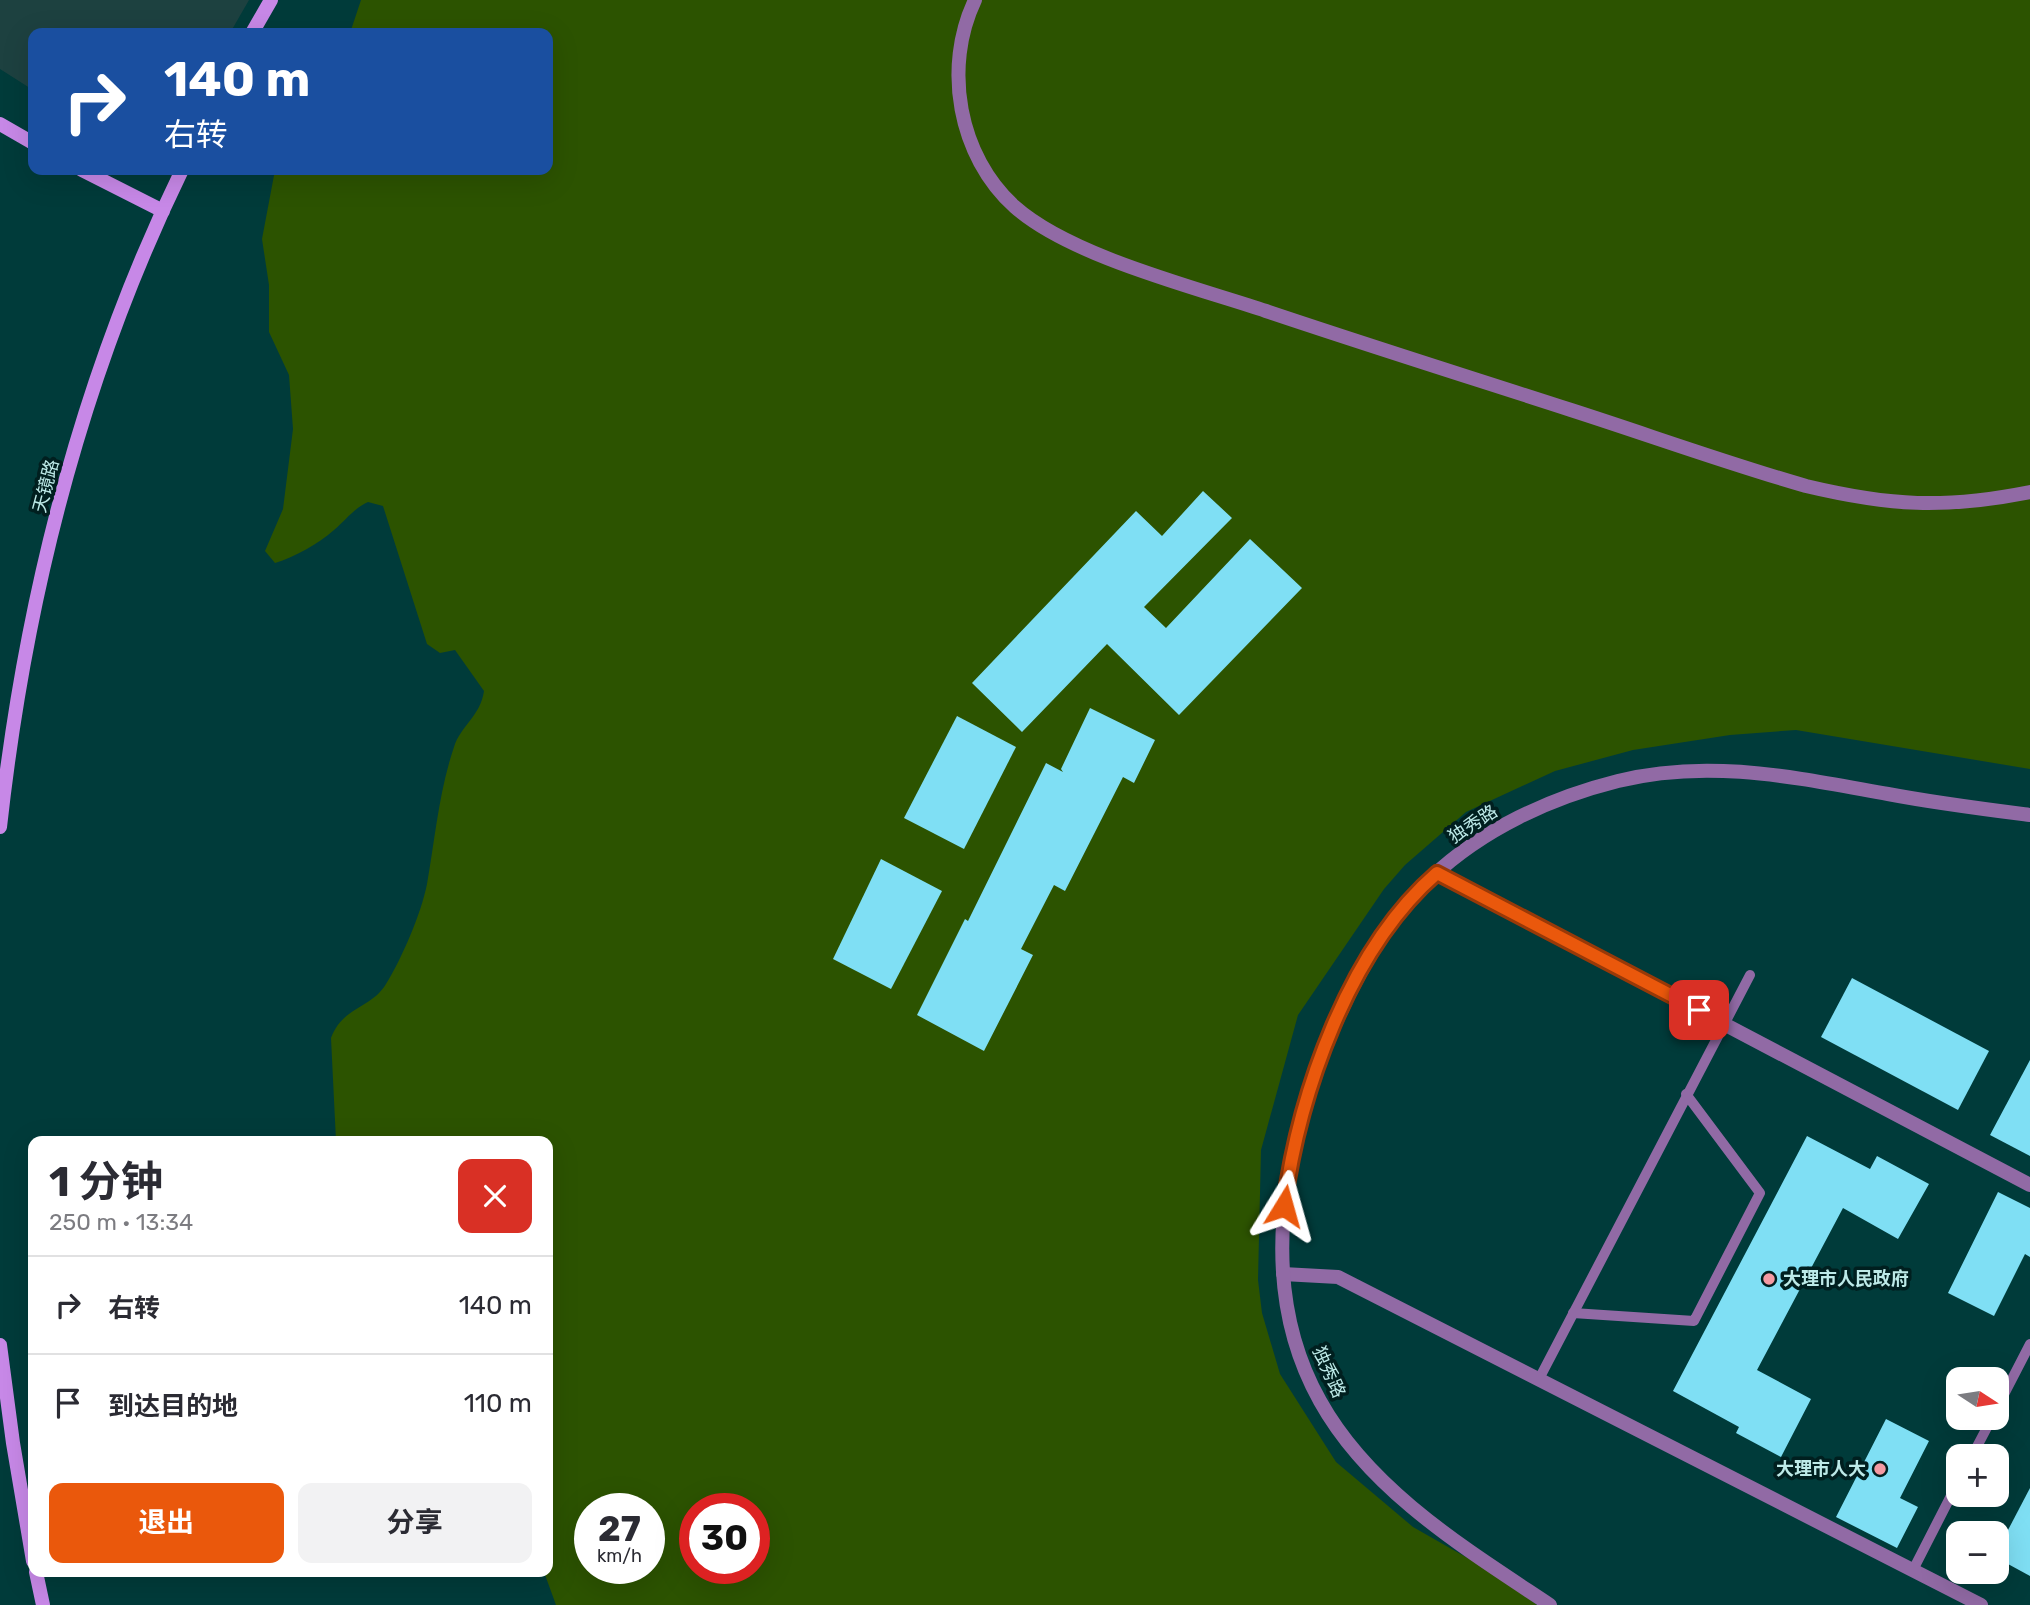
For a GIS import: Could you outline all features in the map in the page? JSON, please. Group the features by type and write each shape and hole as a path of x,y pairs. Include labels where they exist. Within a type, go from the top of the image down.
{"street":[{"path":"255,28 271,0"},
{"path":"975,0 963,32 958,72 967,133 1003,195 1033,221 1076,244 1317,328 1805,486 1854,497 1922,505 2030,492"},
{"path":"0,124 28,140"},
{"path":"92,175 163,211"},
{"name":"天镜路","path":"0,827 24,666 64,489 114,331 180,175"},
{"name":"独秀路","path":"1550,1605 1410,1504 1359,1458 1333,1424 1303,1365 1292,1329 1283,1273 1282,1230 1289,1169 1317,1067 1339,1016 1383,936 1418,891 1483,838 1543,806 1616,781 1674,770 1725,769 1774,774 1915,799 2030,815"},
{"path":"1437,873 2030,1185"},
{"path":"1283,1273 1338,1277 1981,1605"},
{"path":"0,1345 28,1532"},
{"path":"37,1577 43,1605"}],"lane":[{"path":"1539,1379 1750,975"},
{"path":"1573,1313 1694,1321 1760,1193 1686,1094"},
{"path":"2009,1385 2030,1344"},
{"path":"1913,1570 1946,1505"}],"shaded area":[{"path":"0,0 249,0 233,28 28,28 28,87 0,69"}],"green space":[{"path":"361,0 2030,0 2030,769 1796,730 1730,735 1633,750 1555,771 1466,812 1405,865 1384,889 1298,1015 1261,1150 1258,1280 1262,1313 1280,1374 1336,1462 1413,1527 1492,1572 1537,1605 556,1605 546,1577 553,1577 553,1136 336,1136 331,1038 350,1013 373,998 386,984 416,922 427,884 441,798 454,747 479,708 484,691 455,650 440,653 427,644 383,506 368,502 321,540 283,560 275,563 265,551 283,509 293,429 289,375 269,332 269,285 262,239 274,175 553,175 553,28 352,28"}],"building":[{"path":"1203,491 1232,518 1144,607 1166,628 1250,539 1302,588 1179,715 1107,644 1022,732 972,683 1136,511 1162,536"},
{"path":"1090,708 1155,740 1134,783 1123,777 1065,891 1054,885 1021,949 1033,955 984,1051 917,1015 965,919 968,921 1046,763 1063,772 1061,769"},
{"path":"957,716 1016,747 964,849 904,818"},
{"path":"881,859 942,891 891,989 833,959"},
{"path":"1852,978 1989,1051 1958,1110 1821,1037"},
{"path":"2030,1060 2030,1156 1990,1135"},
{"name":"大理市人民政府","path":"1807,1136 1870,1169 1877,1156 1929,1184 1898,1239 1843,1208 1757,1370 1811,1399 1781,1457 1736,1433 1739,1427 1673,1391"},
{"path":"1998,1192 2030,1208 2030,1257 2025,1254 1994,1316 1948,1293"},
{"path":"1886,1419 1929,1441 1900,1498 1918,1507 1897,1548 1836,1517"},
{"path":"2030,1488 2030,1576 2009,1565 2009,1528"}],"place":[{"name":"大理市人民政府","path":"1769,1279"},
{"name":"大理市人大","path":"1880,1469"}],"route":[{"path":"1284,1206 1299,1122 1317,1067 1339,1016 1366,964 1395,918 1437,873 1699,1010"}]}
